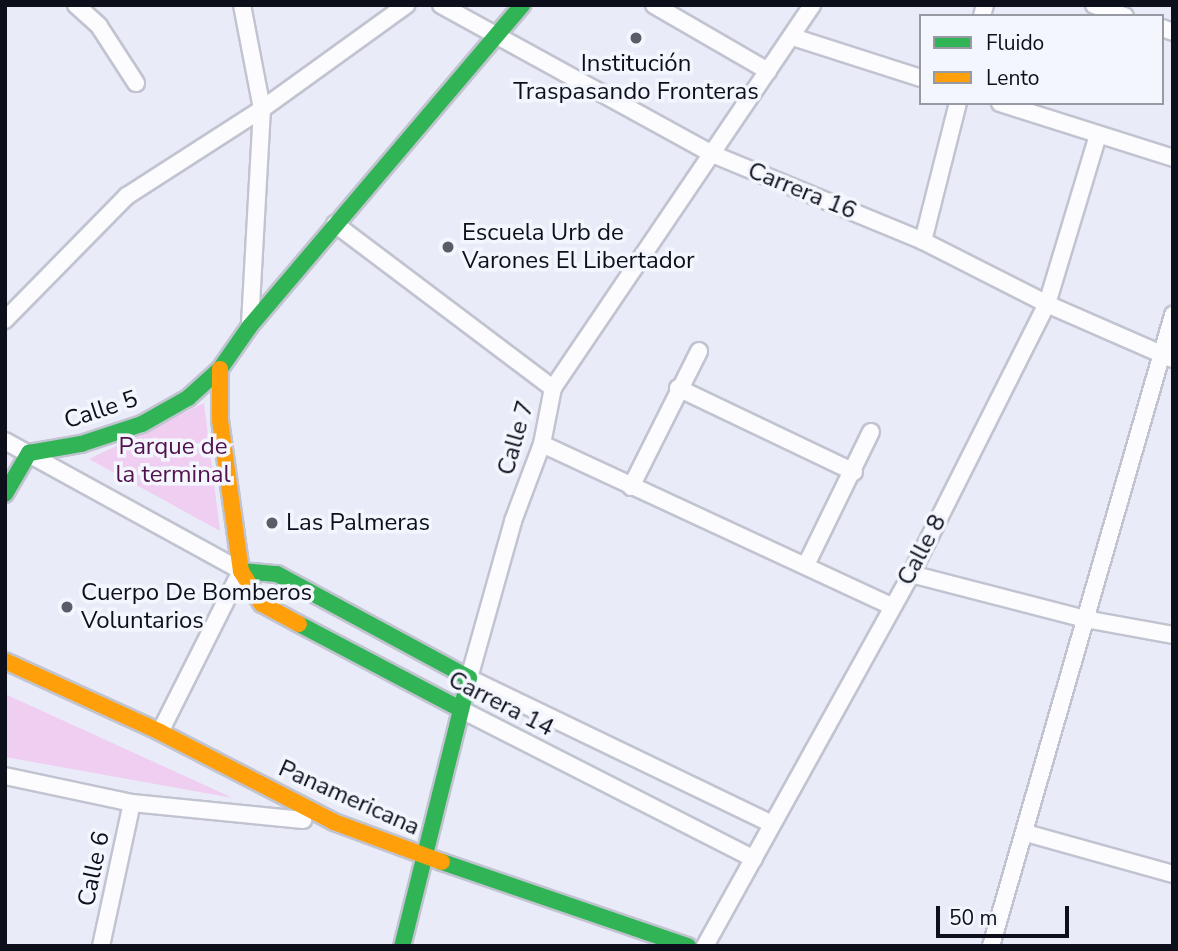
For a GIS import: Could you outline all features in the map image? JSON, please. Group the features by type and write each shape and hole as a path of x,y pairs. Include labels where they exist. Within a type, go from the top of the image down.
{"street":[{"path":"76,5 99,26 136,83"},
{"path":"242,5 262,109 250,326"},
{"path":"5,320 127,196 262,109 406,5"},
{"name":"Carrera 16","path":"440,5 712,154 923,241 1047,304 1167,356"},
{"name":"Calle 5","path":"29,453 81,444 142,424 188,398 220,369 250,326 522,5"},
{"path":"653,5 768,71"},
{"name":"Calle 7","path":"402,946 460,709 513,521 542,444 553,388 793,37 812,5"},
{"path":"1094,5 1119,14"},
{"path":"793,37 919,77"},
{"path":"923,241 957,105"},
{"path":"1006,105 1173,158"},
{"name":"Calle 8","path":"705,946 911,574 1047,304 1098,135"},
{"path":"335,224 553,388"},
{"path":"991,946 1026,833 1085,620 1167,356 1173,315"},
{"path":"631,487 678,388 699,351"},
{"path":"160,732 241,571 220,420 220,369"},
{"path":"678,388 854,471"},
{"path":"806,565 871,432"},
{"name":"Carrera 14","path":"5,441 241,571 277,574 469,678 772,824"},
{"path":"542,444 891,606"},
{"path":"5,494 29,453"},
{"name":"Carrera 14","path":"241,571 262,604 460,709 754,859"},
{"path":"911,574 1085,620 1173,635"},
{"name":"Panamericana","path":"5,662 160,732 334,822 421,861 688,946"},
{"name":"Panamericana","path":"5,677 154,744 303,820 651,946"},
{"path":"5,776 132,803 303,820"},
{"name":"Calle 6","path":"101,946 132,803"},
{"path":"1026,833 1173,874"}],"green space":[{"name":"Parque de la terminal","path":"204,403 220,531 89,459"},
{"path":"5,694 233,798 5,757"}],"traffic: fast":[{"path":"5,494 29,453 81,444 142,424 188,398 220,369 250,326 522,5"},
{"path":"241,571 277,574 469,678 402,946"},
{"path":"299,624 460,709"},
{"path":"442,862 688,946"}],"traffic: slow":[{"path":"220,369 220,420 241,571 262,604 299,624"},
{"path":"5,661 160,732 334,822 442,862"}],"place":[{"name":"Institución Traspasando Fronteras","path":"636,38"},
{"name":"Escuela Urb de Varones El Libertador","path":"448,247"},
{"name":"Las Palmeras","path":"272,523"},
{"name":"Cuerpo De Bomberos Voluntarios","path":"67,607"}]}
